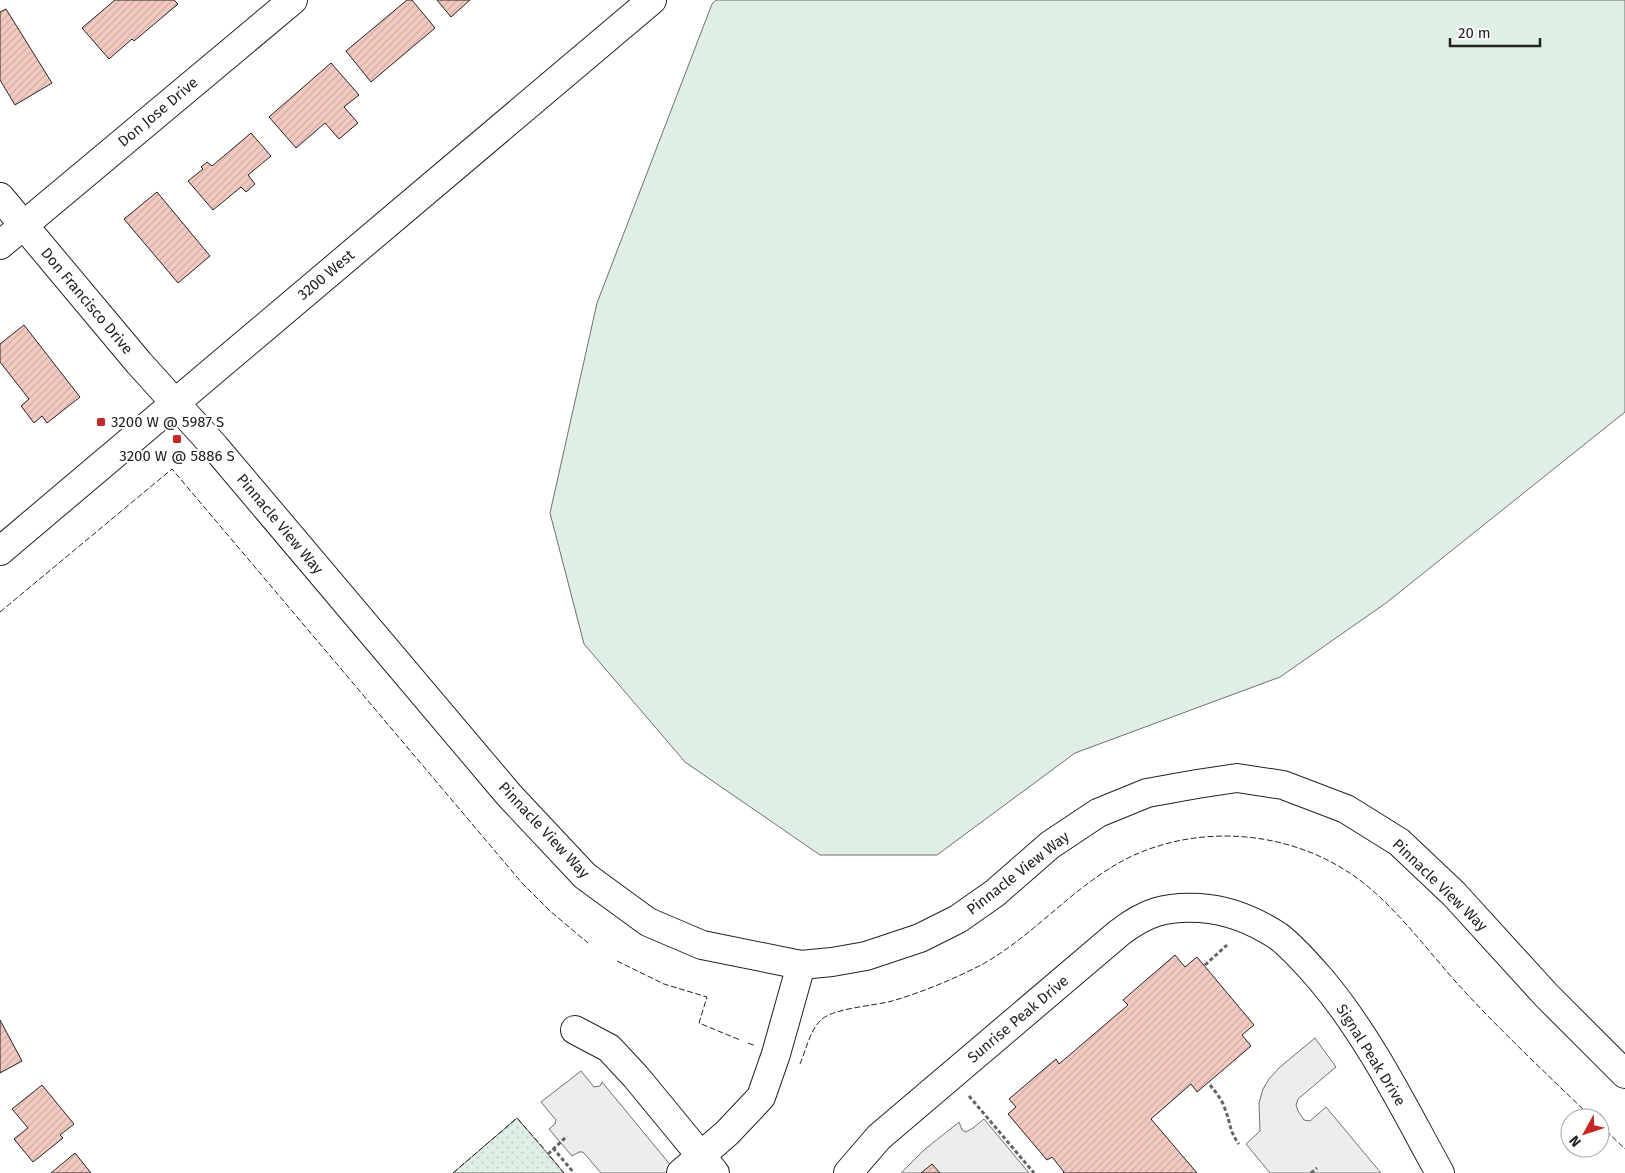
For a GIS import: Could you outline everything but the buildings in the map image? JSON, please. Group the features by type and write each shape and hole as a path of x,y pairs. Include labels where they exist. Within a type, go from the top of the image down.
{"street":[{"name":"Don Jose Drive","path":"0,245 293,0"},
{"name":"3200 West","path":"0,551 652,0"},
{"name":"Don Francisco Drive","path":"0,197 139,363 175,403"},
{"name":"Pinnacle View Way","path":"175,403 215,447 509,795 585,876 648,922 702,945 801,964 832,962 866,956 920,938 958,919 995,893 1050,845 1098,813 1147,793 1237,778 1284,785 1346,809 1399,842 1454,894 1547,996 1625,1074"},
{"name":"Sunrise Peak Drive","path":"848,1173 879,1137 1132,922 1160,910 1209,908"},
{"name":"Signal Peak Drive","path":"1209,908 1244,918 1262,926 1279,937 1309,965 1358,1027 1440,1173"},
{"path":"575,1030 609,1048 636,1077 699,1168 727,1133 761,1097 776,1054 801,964"}],"path":[{"path":"1205,965 1227,945"},
{"path":"1210,1084 1224,1106 1232,1133 1239,1144"},
{"path":"966,1092 1034,1173"},
{"path":"548,1154 567,1136"},
{"path":"553,1148 574,1173"},
{"path":"1310,1173 1317,1168"}],"green space":[{"path":"716,0 1625,0 1625,412 1386,603 1280,677 1075,753 937,855 820,855 685,762 584,644 550,513 597,303 712,4"},
{"path":"517,1118 564,1173 453,1173"}],"shaded area":[{"path":"1315,1038 1336,1067 1298,1099 1296,1105 1298,1111 1304,1120 1310,1121 1326,1107 1381,1173 1270,1173 1246,1144 1260,1131 1259,1103 1263,1089 1269,1079 1280,1067"},
{"path":"581,1071 594,1087 600,1086 602,1082 677,1173 601,1173 583,1152 572,1156 549,1129 555,1124 556,1120 541,1102"},
{"path":"984,1119 1029,1173 901,1173 924,1150 959,1122 962,1130 966,1132"}],"fence":[{"path":"0,612 172,469 522,883 550,911 588,943"},
{"path":"800,1064 814,1029 827,1016 844,1010 884,1003 904,997 938,985 983,964 1021,938 1091,881 1130,857 1159,846 1190,839 1221,836 1283,843 1312,853 1340,867 1366,885 1406,924 1481,1009 1582,1108"},
{"path":"617,961 664,984 707,997 699,1023 740,1040"},
{"path":"748,1043 756,1046"},
{"path":"453,1173 517,1118 546,1151"},
{"path":"1610,1135 1625,1149"},
{"path":"550,1156 564,1173"}],"place":[{"name":"3200 W @ 5987 S","path":"101,422"},
{"name":"3200 W @ 5886 S","path":"177,439"}]}
